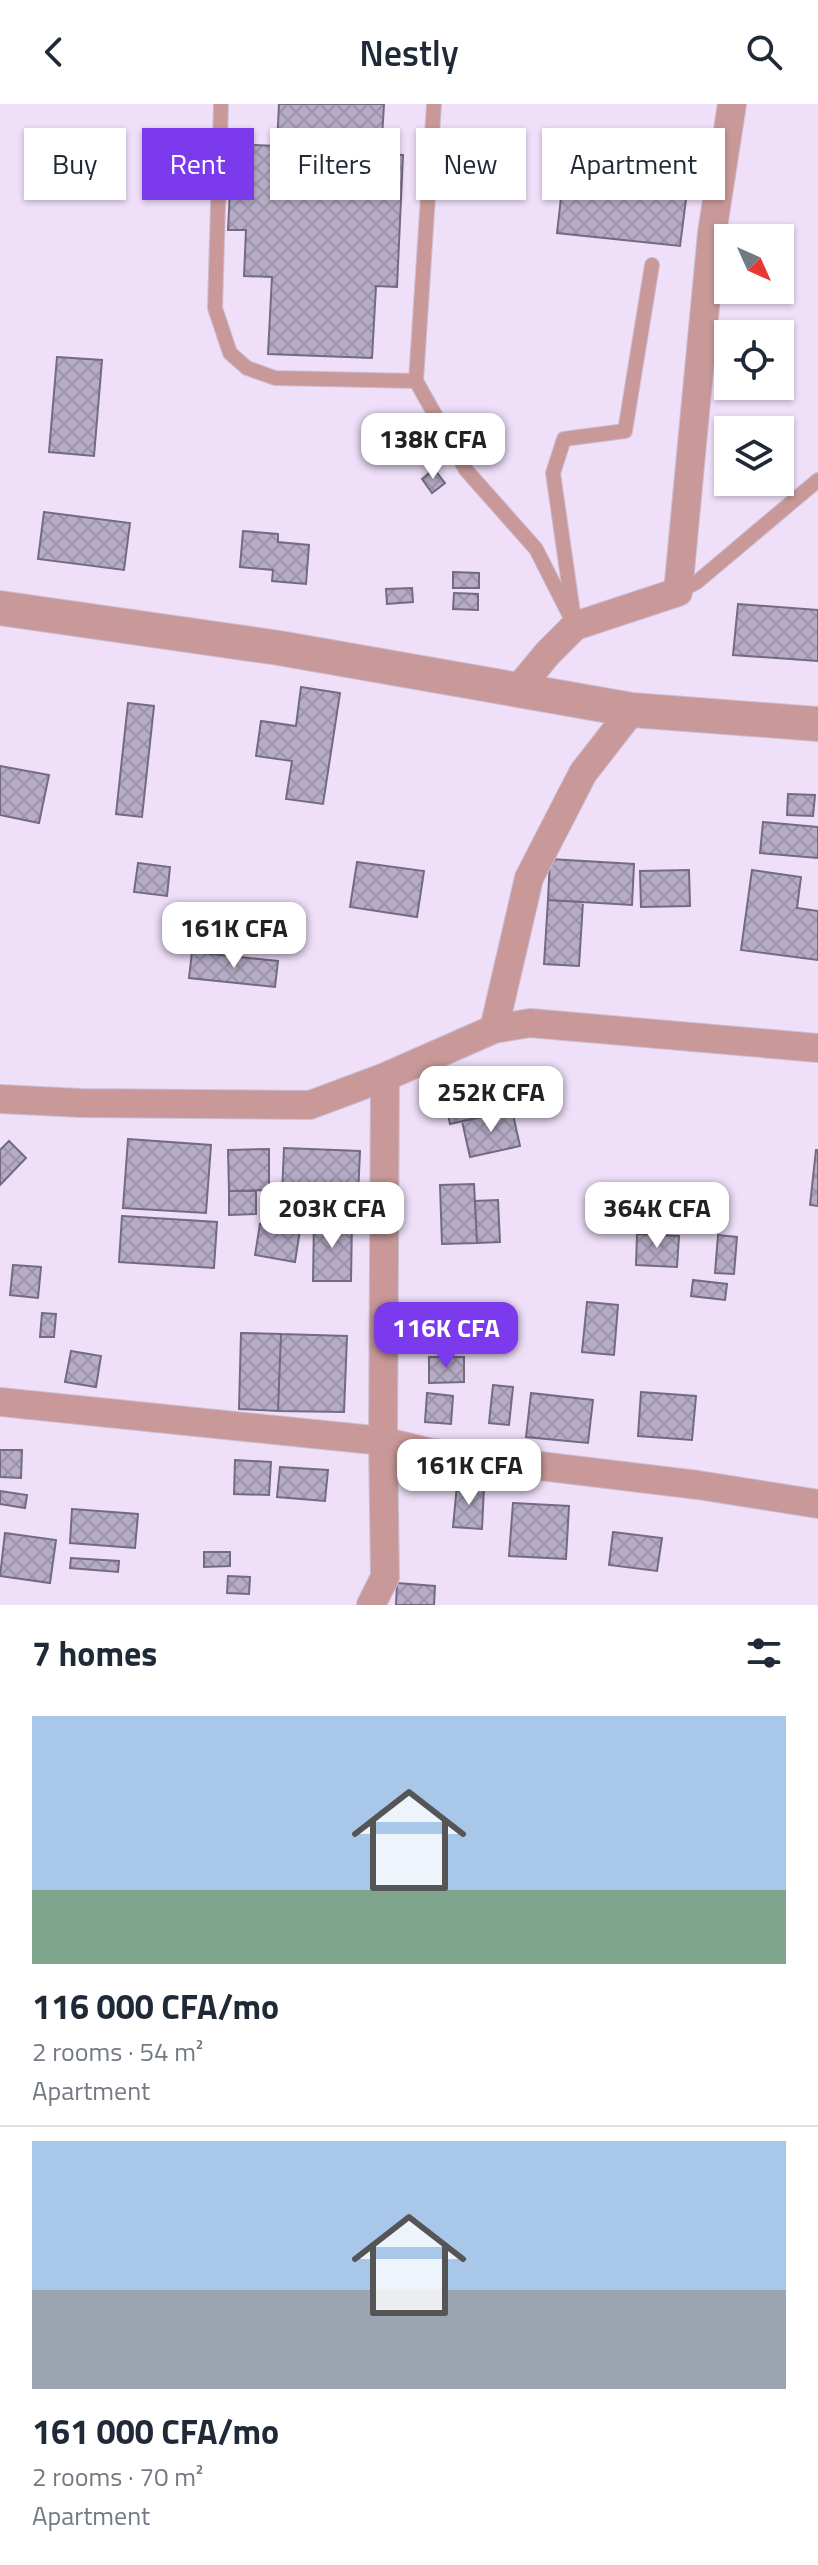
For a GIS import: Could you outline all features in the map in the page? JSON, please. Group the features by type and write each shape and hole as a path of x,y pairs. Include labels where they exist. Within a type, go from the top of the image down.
{"street":[{"path":"518,689 575,626 678,592 712,233 732,104"},
{"path":"0,608 279,648 632,710 818,724"},
{"path":"494,1029 529,878 583,773 632,710"},
{"path":"0,1099 80,1103 310,1105 385,1077 494,1029 530,1023 818,1048"},
{"path":"371,1605 385,1577 385,1077"},
{"path":"0,1402 383,1441 432,1453 698,1485 818,1504"}],"lane":[{"path":"221,104 215,308 230,353 247,368 275,378 416,381"},
{"path":"434,104 416,381 466,470 536,549 575,626"},
{"path":"575,626 553,473 564,439 625,431 652,265"},
{"path":"678,592 697,582 818,480"}],"building":[{"path":"279,104 384,104 383,128 278,128"},
{"path":"254,145 270,146 270,200 400,200 400,155 403,155 397,287 376,286 372,358 268,354 272,277 244,276 246,230 228,230 230,200 254,200"},
{"path":"561,200 686,200 680,246 557,233"},
{"path":"57,357 102,360 94,456 49,452"},
{"path":"434,469 445,483 432,493 422,479"},
{"path":"44,512 130,523 124,570 38,559"},
{"path":"243,531 278,534 278,542 309,545 306,584 272,581 273,570 240,567"},
{"path":"453,572 479,573 479,588 453,588"},
{"path":"412,588 413,602 387,604 386,589"},
{"path":"454,593 478,594 478,610 453,609"},
{"path":"738,604 818,610 818,661 733,655"},
{"path":"301,687 340,693 323,804 286,799 292,761 256,756 261,721 296,726"},
{"path":"128,703 154,706 142,817 116,814"},
{"path":"0,766 49,775 39,823 0,815"},
{"path":"788,794 815,795 813,816 787,815"},
{"path":"763,822 818,827 818,858 760,853"},
{"path":"550,859 634,864 632,905 548,900"},
{"path":"357,862 424,871 417,917 350,907"},
{"path":"138,863 170,867 167,896 134,892"},
{"path":"689,870 690,906 641,907 640,871"},
{"path":"752,870 801,877 797,908 818,911 818,960 741,950"},
{"path":"548,900 583,902 579,966 544,964"},
{"path":"192,952 278,961 275,987 189,978"},
{"path":"500,1069 503,1081 463,1091 460,1079"},
{"path":"526,1083 531,1106 450,1124 445,1100"},
{"path":"512,1110 520,1146 470,1157 462,1121"},
{"path":"128,1139 211,1145 206,1213 123,1208"},
{"path":"9,1141 26,1158 0,1185 0,1150"},
{"path":"284,1148 360,1151 358,1196 282,1193"},
{"path":"269,1149 269,1190 229,1191 228,1150"},
{"path":"818,1150 818,1206 810,1205"},
{"path":"474,1184 477,1243 442,1244 440,1185"},
{"path":"229,1191 256,1191 256,1214 229,1215"},
{"path":"498,1200 500,1242 477,1243 475,1201"},
{"path":"122,1216 217,1222 214,1268 119,1262"},
{"path":"314,1220 352,1220 351,1281 313,1281"},
{"path":"260,1224 300,1230 295,1262 255,1255"},
{"path":"637,1234 679,1236 677,1267 636,1265"},
{"path":"718,1235 737,1237 734,1274 715,1273"},
{"path":"13,1265 41,1267 38,1298 10,1295"},
{"path":"693,1280 727,1284 725,1300 691,1296"},
{"path":"587,1302 618,1305 614,1355 582,1352"},
{"path":"42,1313 56,1314 54,1337 40,1337"},
{"path":"241,1333 281,1334 278,1411 239,1409"},
{"path":"281,1334 347,1336 344,1412 278,1411"},
{"path":"71,1351 101,1356 96,1387 65,1382"},
{"path":"429,1357 464,1357 464,1382 429,1383"},
{"path":"493,1385 513,1387 509,1425 489,1423"},
{"path":"641,1392 696,1396 692,1440 638,1436"},
{"path":"427,1393 453,1396 451,1424 425,1422"},
{"path":"531,1393 593,1400 588,1443 526,1437"},
{"path":"0,1450 22,1450 21,1478 0,1477"},
{"path":"235,1460 271,1462 269,1495 234,1494"},
{"path":"280,1467 328,1470 325,1501 277,1497"},
{"path":"457,1485 484,1487 482,1529 453,1527"},
{"path":"0,1491 27,1495 25,1508 0,1504"},
{"path":"513,1503 569,1506 566,1559 509,1556"},
{"path":"72,1509 138,1514 135,1548 70,1543"},
{"path":"613,1532 662,1538 657,1571 609,1565"},
{"path":"5,1533 56,1540 50,1583 0,1576"},
{"path":"204,1552 230,1552 230,1566 204,1567"},
{"path":"71,1558 119,1561 118,1572 70,1568"},
{"path":"228,1576 250,1577 249,1594 227,1593"},
{"path":"397,1583 435,1586 434,1605 396,1605"}]}
